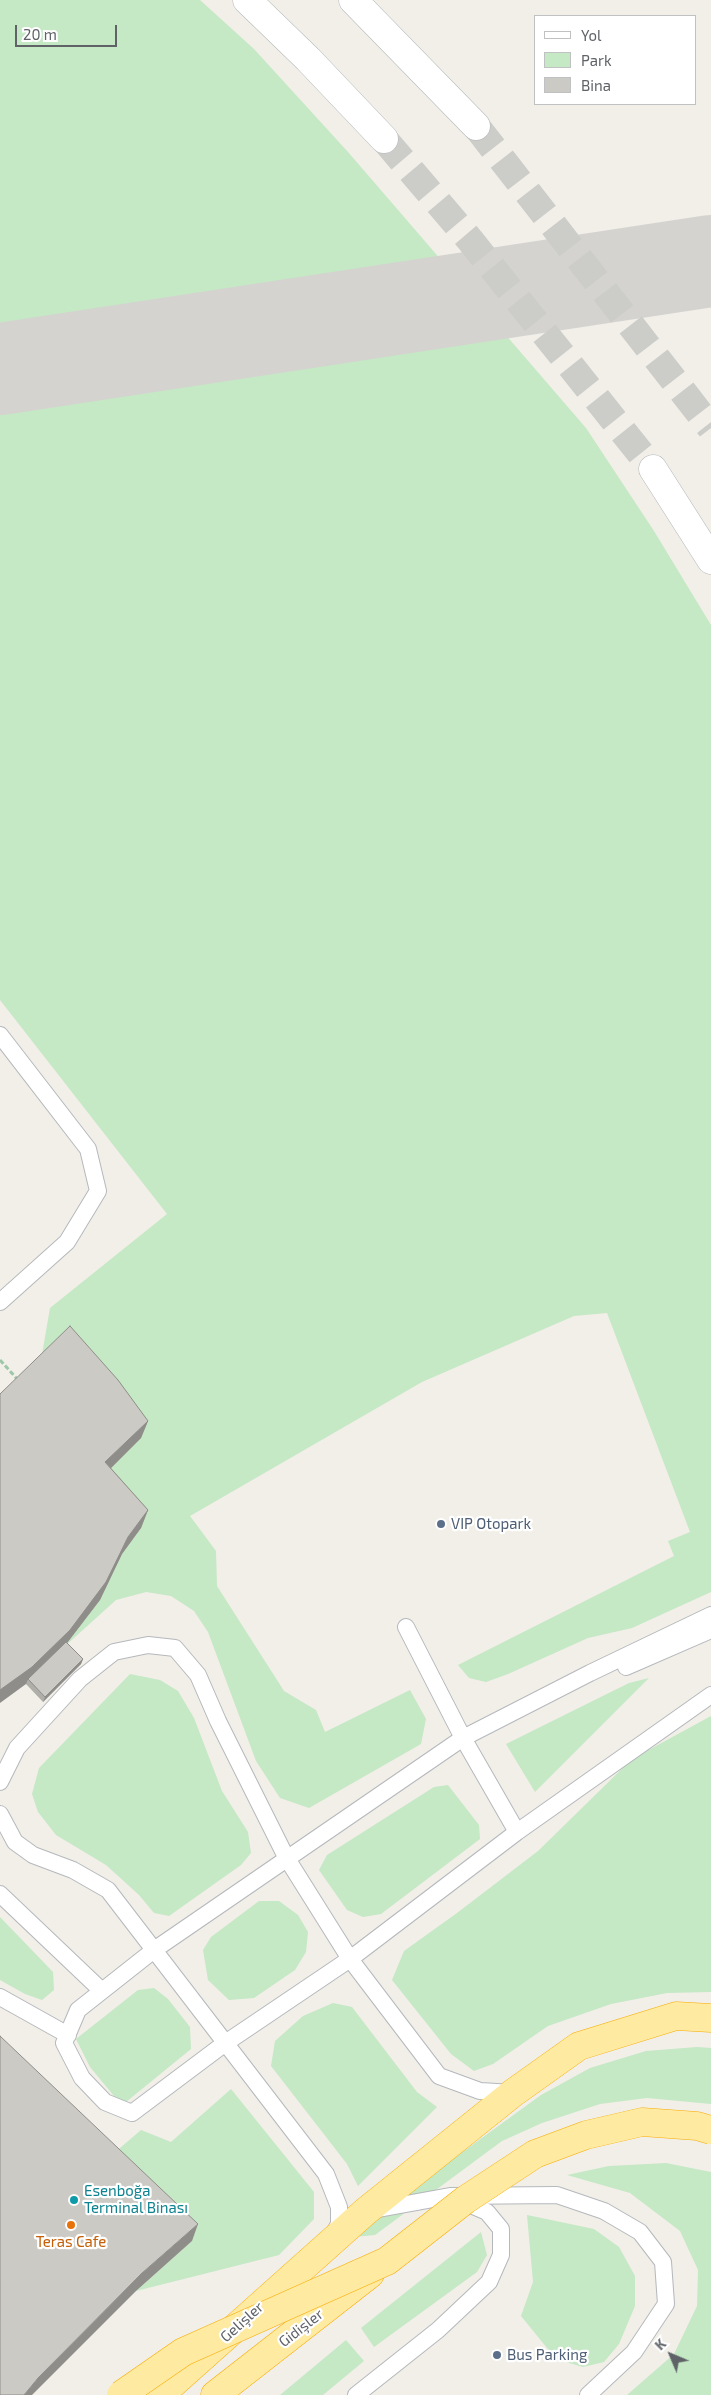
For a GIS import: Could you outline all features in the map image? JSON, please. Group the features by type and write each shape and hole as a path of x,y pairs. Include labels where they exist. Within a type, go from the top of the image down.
{"highway":[{"name":"Gelişler","path":"160,2395 366,2211 513,2093 579,2046 676,2016 711,2018"},
{"path":"121,2395 183,2352 386,2261 465,2200 535,2154 586,2135 642,2122 697,2126 711,2130"},
{"name":"Gidişler","path":"215,2395 386,2261"}],"street":[{"path":"247,0 308,59 384,139"},
{"path":"353,0 476,126"},
{"path":"653,469 711,560"}],"lane":[{"path":"0,1035 88,1148 98,1191 66,1242 0,1302"},
{"path":"711,1614 463,1738 286,1857 154,1950 78,2010 64,2043 82,2078 105,2102 132,2113 224,2044 350,1959 517,1832 711,1695"},
{"path":"406,1627 463,1738 517,1832"},
{"path":"463,1738 711,1630"},
{"path":"0,1782 17,1748 80,1679 114,1652 148,1645 175,1648 198,1675 218,1721 286,1857 350,1959 439,2076 480,2091 513,2093"},
{"path":"0,1814 15,1842 33,1855 73,1870 108,1890 224,2044 326,2174 339,2207 340,2224 325,2248"},
{"path":"0,1894 102,1991"},
{"path":"0,1997 68,2035"},
{"path":"366,2211 450,2196 557,2195 604,2211 640,2232 663,2262 666,2304 634,2352 588,2395"},
{"path":"356,2395 438,2330 489,2282 502,2255 501,2229 487,2212 450,2196"}],"path":[{"path":"0,1360 21,1384"}],"green space":[{"path":"0,0 200,0 254,49 348,152 586,428 654,531 711,625 711,1592 632,1628 588,1638 486,1682 469,1678 458,1665 674,1556 668,1541 690,1532 607,1313 574,1316 422,1382 190,1516 216,1551 217,1586 284,1691 316,1710 325,1732 410,1690 426,1719 421,1744 309,1808 280,1798 256,1761 208,1632 194,1611 171,1596 146,1592 116,1600 64,1647 100,1600 122,1554 141,1528 40,1366 50,1308 167,1214 0,1000"},
{"path":"130,1674 160,1680 178,1691 194,1718 222,1791 248,1832 251,1853 241,1865 169,1916 154,1913 139,1895 106,1865 56,1835 38,1812 32,1794 39,1768"},
{"path":"649,1678 535,1792 506,1744 629,1683"},
{"path":"711,1716 711,1992 667,1993 611,2004 548,2026 493,2064 474,2071 451,2054 392,1980 404,1951 538,1851 632,1759"},
{"path":"448,1785 479,1825 480,1839 381,1914 363,1917 347,1910 319,1870 327,1855 434,1787"},
{"path":"259,1901 279,1901 298,1915 308,1932 306,1952 295,1970 254,1998 229,2000 208,1980 203,1950 211,1937"},
{"path":"0,1917 53,1972 54,1990 42,2000 25,1994 0,1980"},
{"path":"154,1988 168,1999 190,2027 191,2049 126,2102 114,2096 90,2067 76,2039 138,1990"},
{"path":"333,2003 352,2007 417,2092 437,2107 358,2186 347,2164 271,2066 275,2041 303,2016"},
{"path":"697,2047 711,2048 711,2104 647,2098 600,2104 542,2123 502,2141 375,2235 344,2238 541,2095 590,2068 646,2051"},
{"path":"231,2089 314,2192 314,2219 279,2255 136,2291 192,2241 106,2160 141,2130 171,2142"},
{"path":"666,2163 711,2172 711,2395 627,2395 674,2354 697,2306 698,2270 680,2231 630,2193 567,2175 609,2166"},
{"path":"527,2215 594,2229 619,2247 635,2276 635,2306 619,2344 604,2362 583,2367 556,2359 521,2316 533,2282"},
{"path":"481,2232 487,2255 477,2272 374,2347 361,2328"},
{"path":"346,2340 364,2361 323,2395 280,2395"}],"building":[{"path":"70,1326 118,1380 148,1421 105,1462 148,1510 128,1537 106,1582 70,1630 32,1667 0,1690 0,1394"},
{"path":"66,1642 83,1659 45,1697 28,1679"},
{"name":"Esenboğa Terminal Binası","path":"0,2036 198,2224 142,2273 38,2378 24,2395 0,2395"}],"taxiway":[{"path":"0,369 711,261"}],"tunnel":[{"path":"476,126 711,428"},
{"path":"384,139 470,240 653,469"}],"place":[{"name":"VIP Otopark","path":"441,1524"},
{"name":"Esenboğa Terminal Binası","path":"74,2200"},
{"name":"Teras Cafe","path":"71,2225"},
{"name":"Bus Parking","path":"497,2355"}]}
